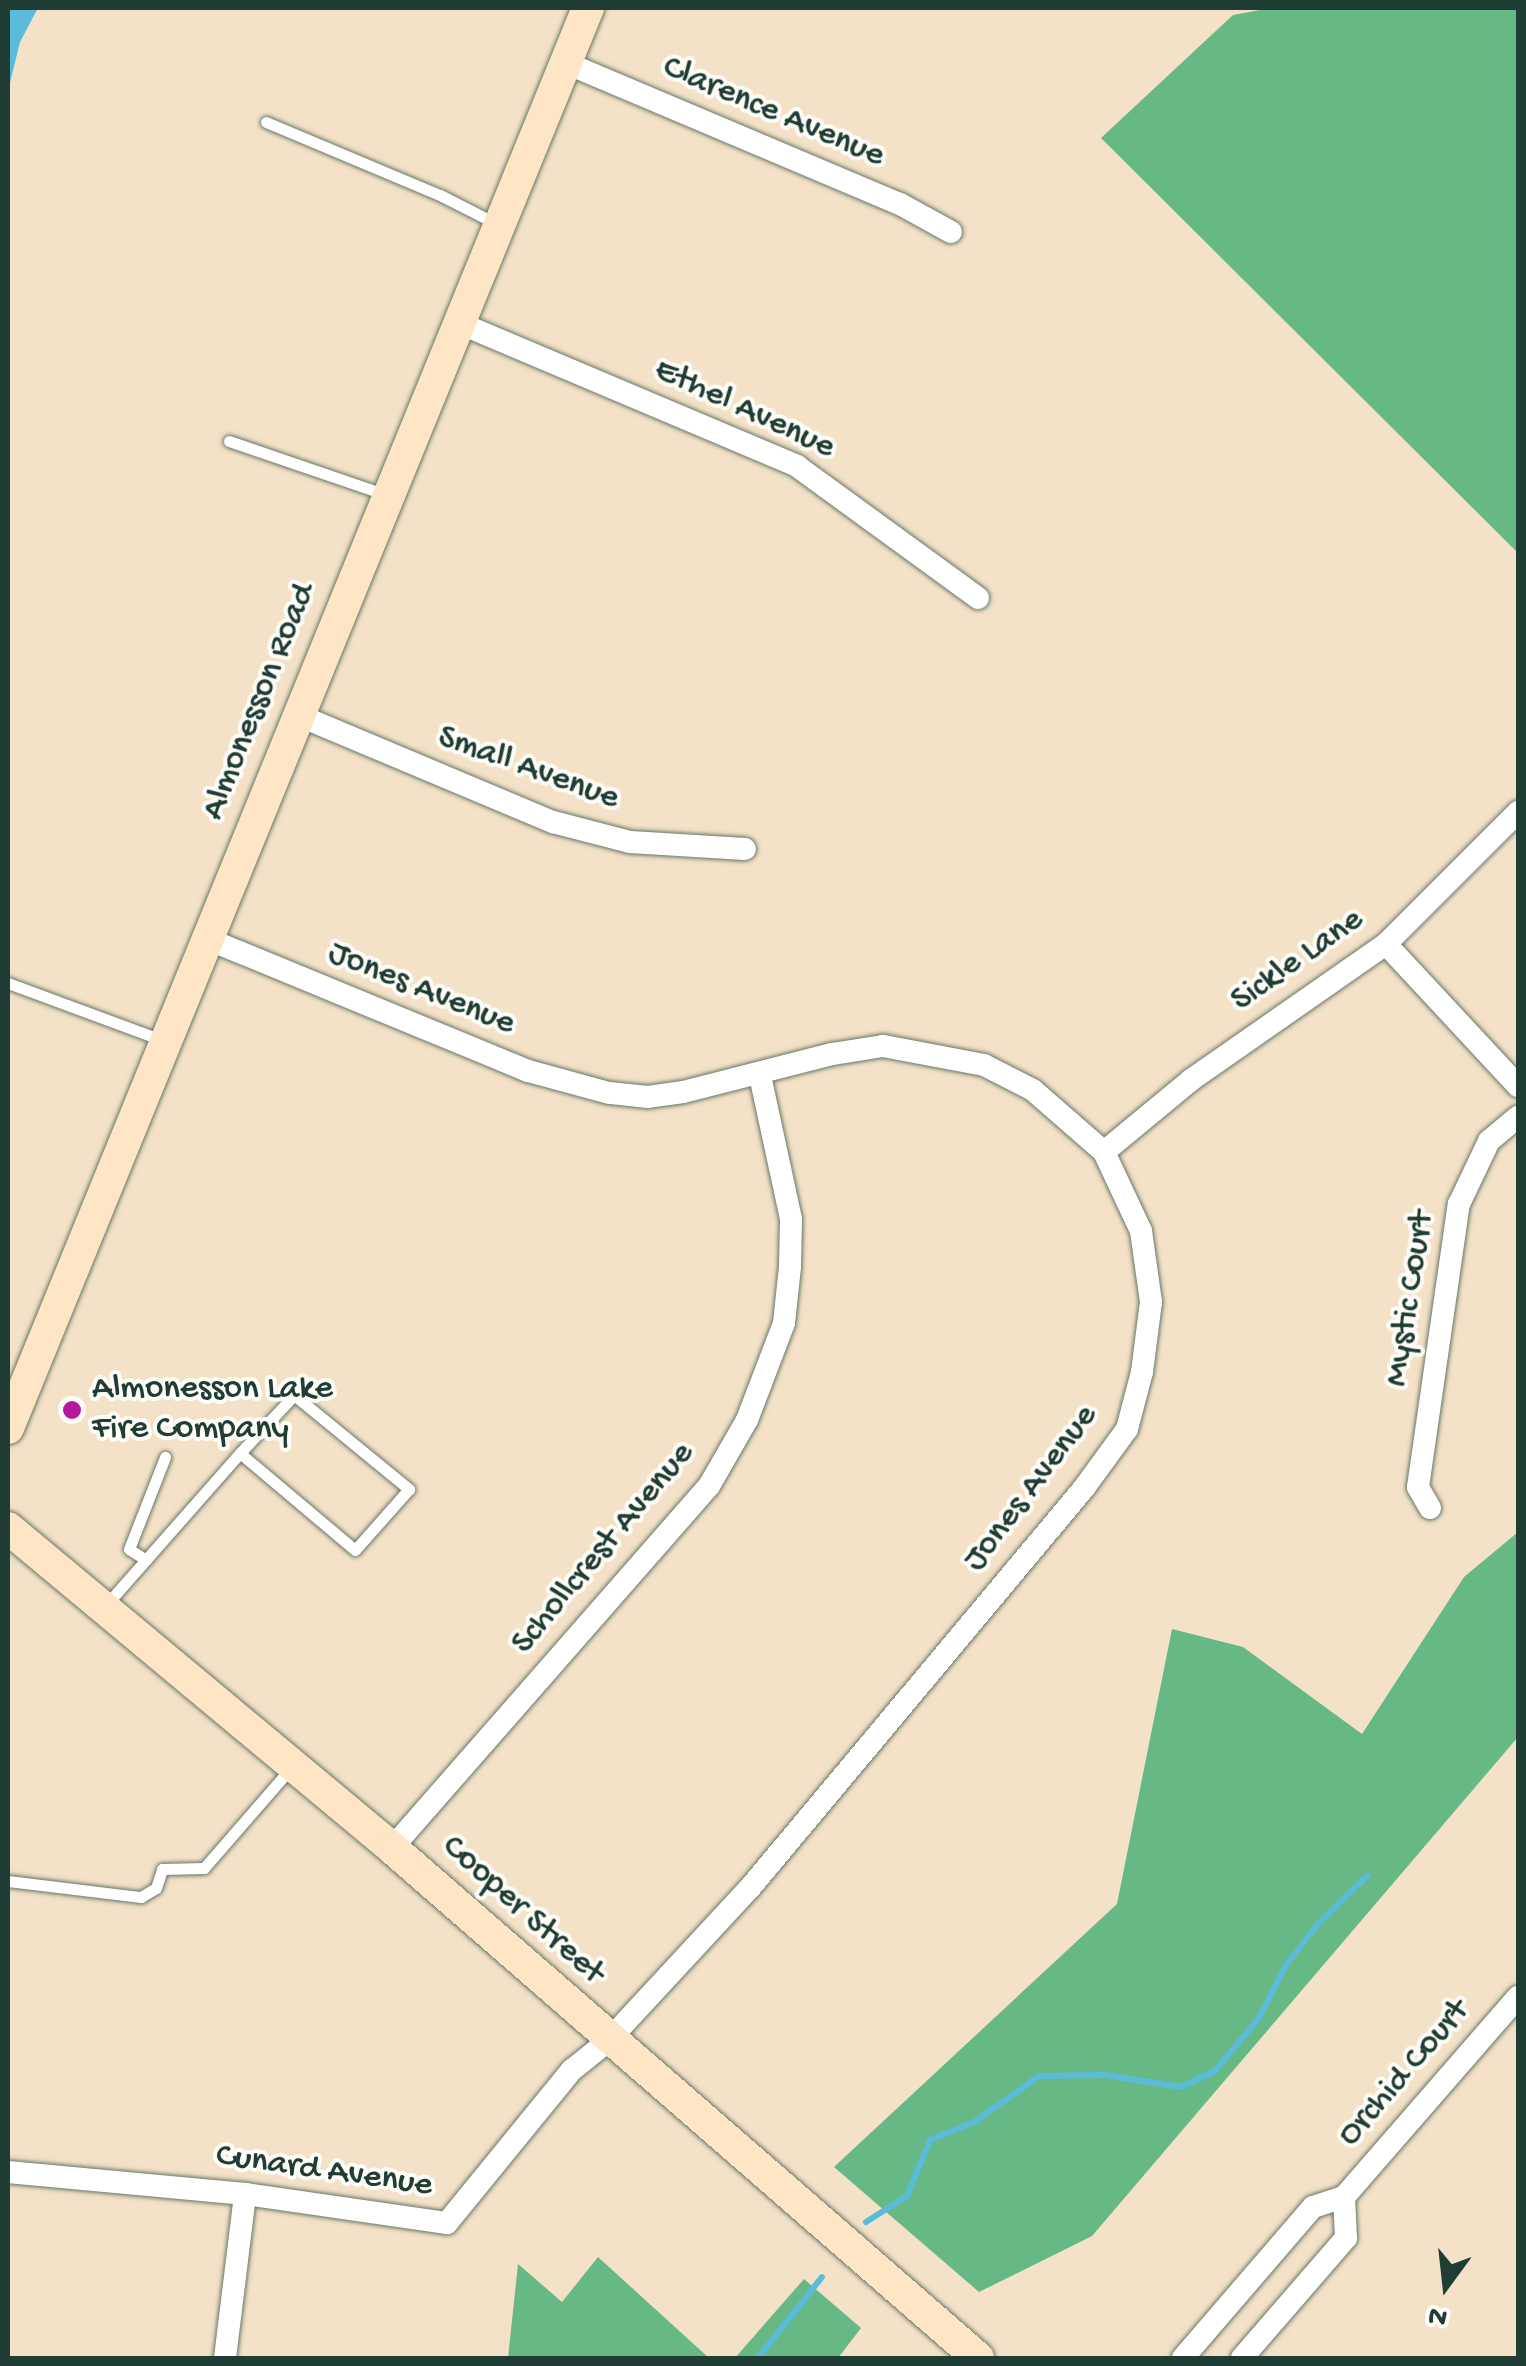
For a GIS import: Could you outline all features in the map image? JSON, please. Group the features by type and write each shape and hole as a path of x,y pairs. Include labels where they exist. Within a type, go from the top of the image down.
{"street":[{"name":"Almonesson Road","path":"8,1428 588,8"},
{"name":"Clarence Avenue","path":"566,63 900,204 951,232"},
{"name":"Ethel Avenue","path":"459,323 797,466 978,598"},
{"name":"Small Avenue","path":"298,715 553,822 630,842 745,848"},
{"name":"Sickle Lane","path":"1104,1152 1191,1080 1386,944 1518,812"},
{"name":"Jones Avenue","path":"207,939 574,1087 648,1096 760,1076 866,1049 926,1051 984,1065 1033,1090 1104,1152 1141,1231 1150,1302 1142,1372 1128,1429 1062,1516 748,1889 608,2041"},
{"path":"1386,944 1518,1086"},
{"name":"Schollcrest Avenue","path":"392,1848 698,1498 747,1420 784,1323 790,1267 785,1186 760,1076"},
{"name":"Mystic Court","path":"1430,1508 1418,1486 1459,1204 1489,1141 1518,1117"},
{"name":"Cooper Street","path":"8,1528 392,1848 608,2041 978,2358"},
{"name":"Orchid Court","path":"1183,2358 1313,2207 1344,2197 1518,1997"},
{"name":"Cunard Avenue","path":"8,2172 246,2194 446,2223 572,2070 608,2041"},
{"path":"224,2358 246,2194"},
{"name":"Orchid Court","path":"1242,2358 1346,2238 1344,2197"}],"lane":[{"path":"266,122 440,195 499,225"},
{"path":"228,441 388,495"},
{"path":"8,983 166,1042"},
{"path":"103,1608 240,1453 294,1395 409,1490 355,1550 240,1453"},
{"path":"146,1560 129,1549 165,1457"},
{"path":"8,1882 141,1897 156,1888 162,1869 204,1868 293,1766"}],"green space":[{"path":"1271,8 1518,8 1518,553 1101,138 1233,15"},
{"path":"1518,1532 1518,1737 1092,2236 979,2292 834,2167 1117,1904 1172,1629 1243,1647 1362,1734 1464,1577"},
{"path":"598,2257 709,2358 508,2358 518,2264 562,2302"},
{"path":"804,2279 861,2328 838,2358 735,2358"}],"water":[{"path":"8,8 38,8 20,42 8,91"}],"waterway":[{"path":"866,2222 907,2196 930,2140 976,2121 1039,2076 1105,2075 1180,2087 1214,2072 1259,2018 1286,1965 1318,1924 1367,1876"},
{"path":"758,2358 822,2277"}],"place":[{"name":"Almonesson Lake Fire Company","path":"72,1410"}]}
